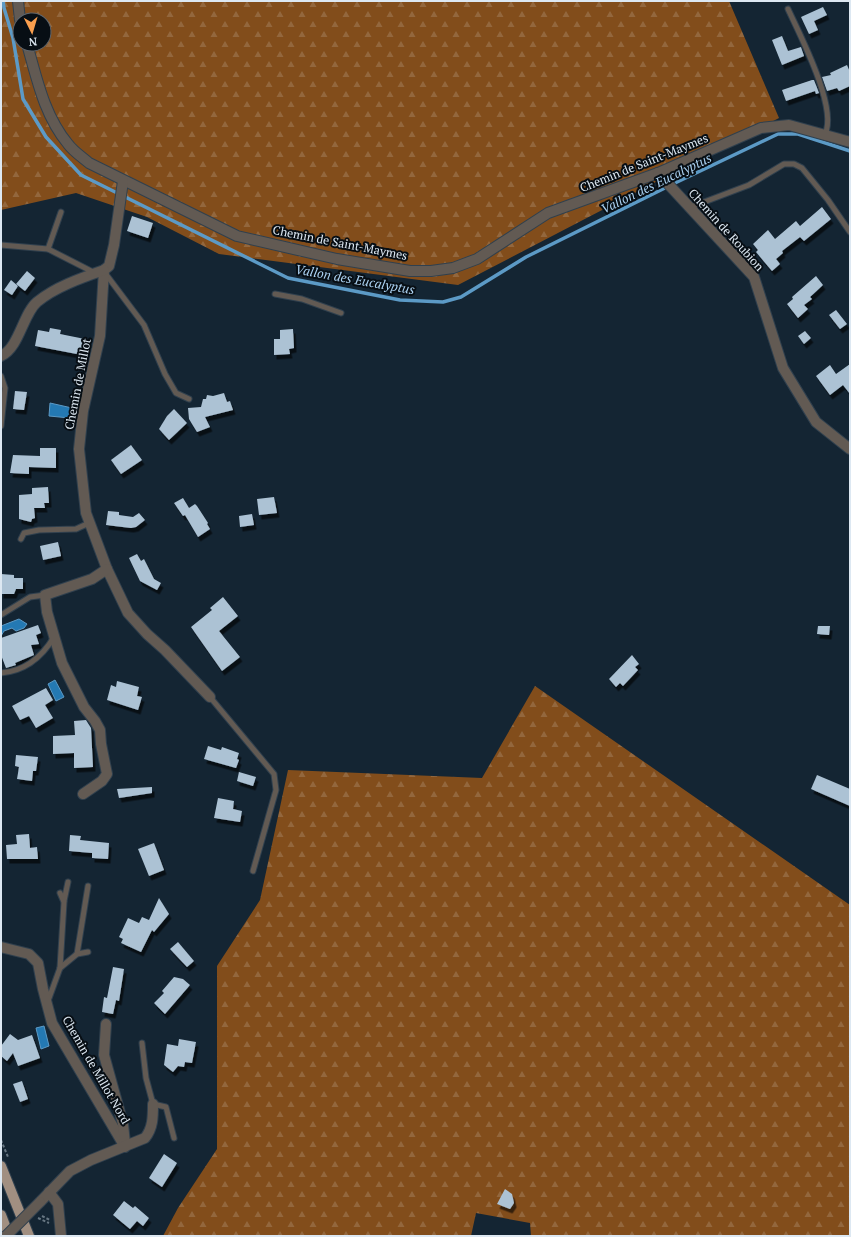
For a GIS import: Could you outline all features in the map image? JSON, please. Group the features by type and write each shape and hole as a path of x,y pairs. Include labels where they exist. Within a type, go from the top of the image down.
{"main road":[{"path":"1,1166 29,1236"},
{"path":"1,1215 9,1236"}],"street":[{"path":"18,1 19,12"},
{"name":"Chemin de Saint-Maymes","path":"29,52 42,97 54,124 65,140 89,163 123,185 166,199 206,222 237,236 337,259 410,271 431,271 454,268 476,259 548,213 608,193 761,128 789,125 850,142"},
{"name":"Chemin de Roubion","path":"658,173 754,277 783,368 816,422 850,449"},
{"name":"Chemin de Millot","path":"123,185 109,266 100,272 100,336 83,411 79,448 86,513 107,569 128,612 147,634 165,650 210,697"},
{"path":"1,356 6,354 17,338 36,303 65,285 100,272"},
{"path":"83,794 102,781 108,774 101,744 100,730 95,720 84,707 62,663 47,612 45,595 92,579 107,569"},
{"name":"Chemin de Millot Nord","path":"1,947 29,954 38,963 52,1023 125,1147"},
{"name":"Chemin de Millot Nord","path":"106,1024 104,1055 123,1124 125,1147"},
{"path":"6,1236 70,1171 91,1160 145,1138 150,1132 153,1104"},
{"path":"49,1192 58,1204 61,1236"}],"lane":[{"path":"788,9 819,77 828,121 825,134"},
{"path":"691,207 749,185 784,164 794,164 802,168 828,200 850,232"},
{"path":"48,249 61,212"},
{"path":"1,245 48,249 100,272 144,325 165,374 176,393 189,399"},
{"path":"275,294 302,299 341,313"},
{"path":"1,376 5,388 1,426"},
{"path":"20,539 24,532 76,529 89,522"},
{"path":"1,616 30,598 45,595"},
{"path":"1,674 30,664 45,652 54,636"},
{"path":"210,697 274,774 276,790 253,871"},
{"path":"47,1004 60,968 64,902 68,882"},
{"path":"77,954 88,886"},
{"path":"60,893 64,902"},
{"path":"60,968 77,954 88,952"},
{"path":"142,1044 146,1078 153,1104 166,1108 174,1138"}],"path":[{"path":"36,1217 51,1224 52,1220 44,1218"}],"green space":[{"path":"1,1 729,1 779,118 458,285 219,254 147,217 76,193 1,210"},
{"path":"535,686 850,905 850,1236 531,1236 530,1223 476,1213 471,1236 163,1236 178,1208 217,1149 217,966 260,900 288,770 482,778"}],"water":[{"path":"50,403 72,408 70,418 49,416"},
{"path":"19,619 27,624 24,628 16,631 12,628 4,631 1,636 1,626"},
{"path":"55,680 64,697 56,701 48,684"},
{"path":"44,1026 49,1046 41,1049 36,1028"}],"building":[{"path":"823,7 827,15 814,21 818,30 809,34 801,17"},
{"path":"782,36 788,51 801,47 804,56 782,65 772,40"},
{"path":"847,65 850,72 850,86 839,91 837,88 827,91 822,77 831,75 830,73"},
{"path":"814,80 819,93 816,94 815,91 786,101 782,90"},
{"path":"822,207 831,219 804,241 800,237 782,251 783,253 776,259 780,264 772,271 756,252 758,250 753,244 768,230 775,239 796,221 800,226"},
{"path":"132,216 153,223 148,238 127,231"},
{"path":"27,271 35,278 25,291 16,284"},
{"path":"816,276 823,285 810,297 812,299 804,305 808,309 798,318 787,304 793,299 792,297"},
{"path":"11,280 18,286 12,295 4,290"},
{"path":"836,310 847,324 840,329 829,315"},
{"path":"50,328 61,330 60,334 85,339 82,355 35,346 38,330 49,332"},
{"path":"293,329 294,348 289,349 290,354 274,355 274,339 280,339 280,330"},
{"path":"805,331 811,338 804,344 798,336"},
{"path":"850,364 850,394 843,385 830,395 816,376 830,365 836,374"},
{"path":"15,391 27,392 24,410 13,409"},
{"path":"224,393 227,402 230,401 233,410 205,417 210,427 197,432 189,419 188,408 201,407 203,399 206,399 207,395 213,396"},
{"path":"174,409 187,423 169,440 159,429 167,416"},
{"path":"131,445 142,460 121,474 111,460"},
{"path":"40,448 56,448 56,468 29,467 29,474 10,473 13,455 40,456"},
{"path":"48,487 49,503 44,503 45,508 34,508 35,518 32,519 31,522 19,519 19,495 32,494 32,488"},
{"path":"274,497 277,513 259,515 257,499"},
{"path":"183,498 189,508 195,504 197,506 208,523 207,524 210,529 198,537 185,515 183,516 174,503"},
{"path":"108,511 119,512 119,515 133,517 139,513 145,520 136,527 131,528 106,525"},
{"path":"252,514 254,525 240,527 239,516"},
{"path":"58,542 61,556 43,560 40,546"},
{"path":"137,554 141,561 144,559 154,579 161,583 157,590 140,581 129,558"},
{"path":"1,574 14,575 14,578 23,578 23,589 16,589 14,594 1,594"},
{"path":"223,597 238,616 219,631 240,657 222,671 191,627 212,610 210,608"},
{"path":"38,625 41,633 36,635 39,644 31,645 34,655 15,663 16,665 6,668 1,655 1,638"},
{"path":"818,626 830,626 829,635 817,634"},
{"path":"632,655 639,664 635,667 638,670 623,686 620,683 616,687 609,679"},
{"path":"117,681 139,687 137,696 142,697 138,710 107,700 111,685 116,687"},
{"path":"46,688 53,700 45,705 53,718 36,728 29,716 20,720 12,706"},
{"path":"86,720 91,728 93,767 74,768 74,753 53,754 53,736 75,735 74,721"},
{"path":"208,746 221,750 222,747 239,753 237,759 239,760 236,768 204,759"},
{"path":"16,755 38,757 36,771 33,771 32,781 17,779 19,767 15,766"},
{"path":"239,772 256,777 253,786 237,781"},
{"path":"817,775 850,789 850,806 811,789"},
{"path":"152,787 152,793 119,798 117,789"},
{"path":"218,798 234,801 233,809 242,811 240,822 214,818"},
{"path":"29,834 30,848 37,847 38,859 7,859 6,845 17,844 16,835"},
{"path":"70,835 81,836 80,840 109,843 108,859 92,858 92,853 69,851"},
{"path":"154,843 164,870 149,876 138,849"},
{"path":"159,898 169,914 154,932 152,930 141,952 121,943 123,939 119,937 128,918 139,923 142,917 149,920"},
{"path":"178,942 194,961 187,967 170,949"},
{"path":"113,967 124,969 119,1001 116,1000 113,1014 102,1012 104,997 107,998"},
{"path":"174,977 183,979 190,985 165,1014 154,1003 164,993 162,991"},
{"path":"10,1034 18,1040 32,1035 40,1058 18,1066 13,1053 7,1061 1,1056 1,1046"},
{"path":"179,1039 196,1042 192,1063 185,1062 184,1067 178,1066 173,1072 164,1065 167,1044 178,1046"},
{"path":"22,1081 28,1099 20,1102 13,1084"},
{"path":"164,1154 177,1163 162,1187 149,1178"},
{"path":"505,1189 512,1194 514,1203 510,1209 497,1204"},
{"path":"124,1201 133,1208 135,1206 149,1218 143,1226 137,1221 130,1229 113,1215"}],"waterway":[{"name":"Vallon des Eucalyptus","path":"3,1 13,38 23,99 46,137 81,175 288,278 400,300 443,302 461,297 526,257 778,134 798,134 850,151"}]}
